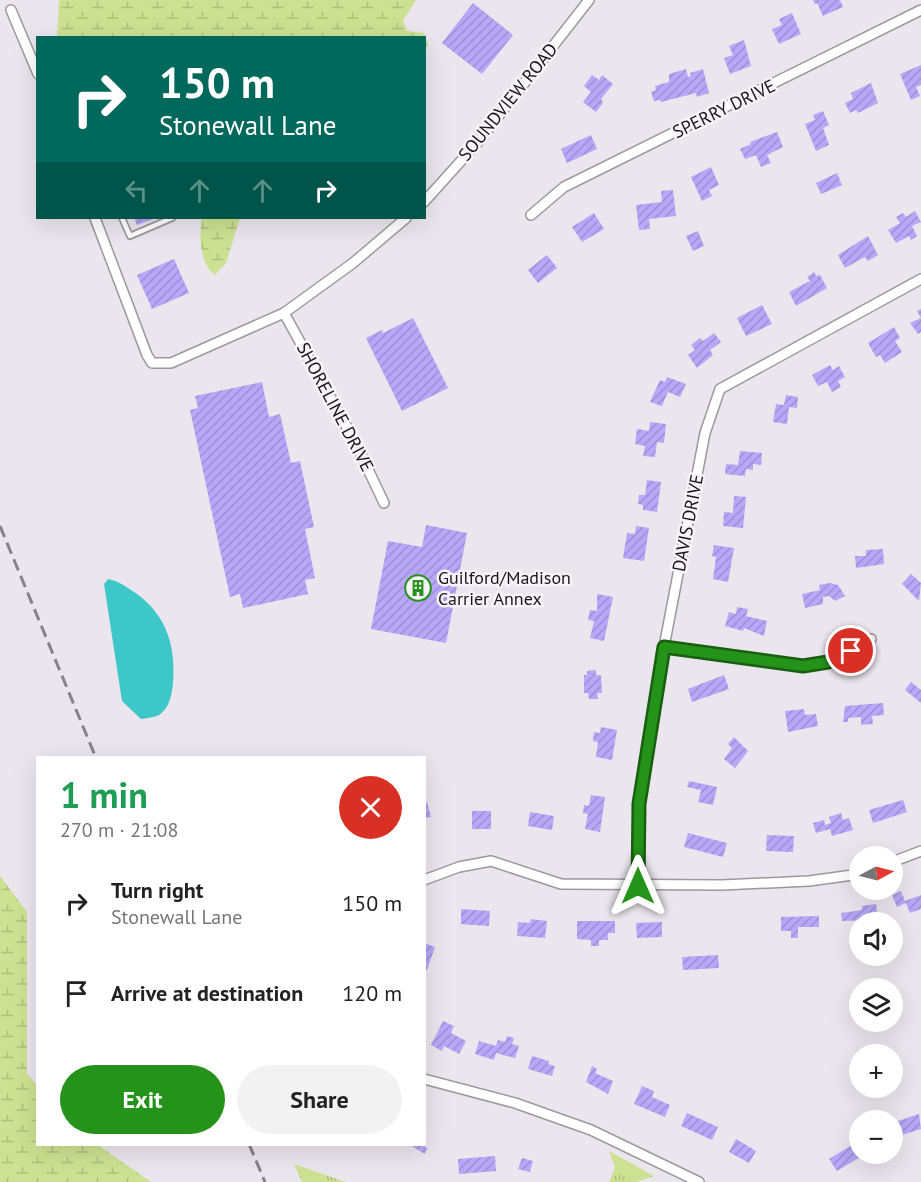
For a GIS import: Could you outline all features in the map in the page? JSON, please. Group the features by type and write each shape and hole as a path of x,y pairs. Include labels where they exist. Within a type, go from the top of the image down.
{"street":[{"name":"SOUNDVIEW ROAD","path":"426,200 479,141 589,0"},
{"path":"11,10 36,69"},
{"name":"SPERRY DRIVE","path":"531,215 564,187 921,10"},
{"path":"95,219 147,355 155,364 171,363 193,355 284,313 354,263 405,219"},
{"name":"DAVIS DRIVE","path":"638,886 639,804 664,647 705,433 720,389 921,279"},
{"name":"SHORELINE DRIVE","path":"284,313 355,442 384,502"},
{"path":"664,647 803,666 828,662 872,639"},
{"path":"903,858 921,851"},
{"path":"426,879 459,867 491,861 561,884 638,886 809,881 849,876"},
{"path":"426,1080 515,1103 591,1130 699,1182"}],"lane":[{"path":"122,219 130,236 170,219"}],"green space":[{"path":"59,0 416,0 403,21 407,31 424,33 425,36 57,36"},
{"path":"202,219 240,219 226,263 215,275 203,256"},
{"path":"0,876 27,912 27,1074 36,1084 36,1146 99,1146 151,1182 0,1182"},
{"path":"609,1151 654,1176 636,1182 609,1182 615,1168"},
{"path":"294,1164 346,1182 302,1182"}],"water":[{"path":"108,579 123,585 147,603 156,612 167,633 173,657 173,687 168,705 157,716 141,719 122,701 104,584"}],"building":[{"path":"813,0 840,0 843,7 823,16 817,3 815,4"},
{"path":"473,3 513,35 482,74 442,43"},
{"path":"792,13 801,34 779,44 772,29 782,25 779,19"},
{"path":"744,40 751,66 730,74 724,58 733,55 729,46"},
{"path":"921,65 921,85 916,87 920,96 911,100 900,74"},
{"path":"686,69 688,77 691,76 690,73 703,69 709,93 697,97 696,93 661,102 660,100 654,101 651,92 656,90 655,86 669,82 669,74"},
{"path":"592,75 599,80 602,75 613,84 601,99 603,103 596,112 583,102 591,92 584,86"},
{"path":"871,83 878,103 858,113 856,110 850,113 845,103 853,99 851,93"},
{"path":"823,111 829,125 823,128 829,145 816,151 805,124 815,120 813,115"},
{"path":"777,132 783,147 767,155 771,163 761,167 756,155 745,159 740,149 751,144 750,142"},
{"path":"591,135 597,149 567,163 561,149"},
{"path":"711,167 719,185 709,190 712,196 702,201 691,177"},
{"path":"837,173 842,185 821,194 816,183"},
{"path":"673,190 676,216 649,219 650,229 639,230 636,205 662,202 661,191"},
{"path":"915,211 921,222 912,226 917,236 911,240 909,236 896,243 888,230 900,223 896,217 903,213 906,217"},
{"path":"594,213 604,229 582,242 572,227"},
{"path":"134,219 153,219 137,225"},
{"path":"698,231 704,246 693,251 686,236"},
{"path":"868,236 878,255 868,261 865,257 845,268 838,255"},
{"path":"547,255 557,268 538,283 528,270"},
{"path":"174,259 189,293 152,309 137,275"},
{"path":"814,272 816,276 820,275 827,288 796,306 789,292 810,281 807,277"},
{"path":"762,305 772,324 746,336 737,318"},
{"path":"413,318 448,388 402,411 366,338 382,330 383,333"},
{"path":"921,318 921,332 918,334 910,323"},
{"path":"894,327 900,338 895,341 902,352 885,363 880,355 876,357 868,343"},
{"path":"714,333 721,342 710,350 713,355 697,368 688,355 695,350 691,345 700,338 703,341"},
{"path":"830,365 833,370 839,366 845,377 838,381 841,387 832,392 827,382 818,386 812,375"},
{"path":"667,377 686,384 680,397 668,392 662,406 650,402 660,380 665,382"},
{"path":"262,382 269,417 280,414 291,463 300,461 314,527 305,529 315,578 305,580 308,594 243,608 240,594 230,597 190,410 198,408 195,396"},
{"path":"786,395 798,397 797,408 789,407 787,424 773,422 776,404 784,405"},
{"path":"650,422 666,424 664,443 657,442 655,457 643,456 645,446 635,444 637,429 649,431"},
{"path":"740,451 762,453 761,465 753,464 753,470 746,469 745,476 725,474 726,464 738,465"},
{"path":"647,480 661,482 657,512 643,510 643,505 638,504 639,495 645,495"},
{"path":"734,496 746,497 743,528 723,526 724,512 733,513"},
{"name":"Guilford/Madison Carrier Annex","path":"426,525 467,533 446,643 371,629 388,541 422,547"},
{"path":"636,526 649,528 644,561 623,558 627,533 635,534"},
{"path":"714,545 734,548 728,582 713,579 716,557 712,556"},
{"path":"883,549 884,564 856,568 855,556 866,556 866,550"},
{"path":"911,574 921,583 919,601 902,584"},
{"path":"830,583 838,585 845,596 835,601 829,596 823,597 823,604 805,608 802,594 820,590 819,585"},
{"path":"597,594 613,597 604,641 590,638 594,621 588,620 590,610 597,611"},
{"path":"737,607 748,609 746,616 767,621 764,636 744,628 743,631 725,626 729,612 736,614"},
{"path":"596,670 596,675 601,675 602,693 597,693 598,699 589,699 588,693 584,693 584,675 587,675 587,671"},
{"path":"724,675 729,689 692,702 688,689"},
{"path":"911,682 921,690 921,703 905,690"},
{"path":"883,703 884,715 872,716 873,724 861,725 861,717 848,718 848,722 843,722 845,706"},
{"path":"804,709 805,715 816,714 818,726 788,732 785,711"},
{"path":"601,727 617,730 612,760 596,757 598,742 593,741 594,732 600,733"},
{"path":"734,737 748,751 735,768 724,759 732,748 728,744"},
{"path":"689,781 717,787 713,805 698,802 701,790 687,787"},
{"path":"591,795 605,797 600,832 585,829 588,814 583,813 584,805 589,806"},
{"path":"903,800 907,812 873,823 869,810"},
{"path":"426,802 427,802 431,817 426,818"},
{"path":"472,811 491,811 491,829 472,829"},
{"path":"530,812 554,816 552,830 528,826"},
{"path":"841,813 843,820 849,818 853,830 832,836 830,829 816,833 813,823 824,820 825,825 831,823 829,817"},
{"path":"688,833 727,843 723,857 684,847"},
{"path":"767,835 794,836 793,852 766,851"},
{"path":"921,895 921,909 910,913 906,903 897,907 894,900 903,900 903,896 905,901"},
{"path":"876,904 877,912 849,912 849,921 842,921 841,913 862,910 862,906"},
{"path":"461,909 490,911 489,926 461,924"},
{"path":"819,916 819,927 798,927 798,938 791,938 791,931 781,931 781,917"},
{"path":"531,919 547,921 545,938 517,936 518,922 530,923"},
{"path":"577,921 615,921 615,933 608,933 608,940 599,940 599,946 591,946 591,940 577,939"},
{"path":"662,922 662,937 637,938 636,923"},
{"path":"426,944 435,947 426,970"},
{"path":"718,955 719,968 683,970 682,957"},
{"path":"443,1021 454,1026 451,1033 466,1041 459,1054 444,1046 442,1051 431,1045"},
{"path":"507,1036 514,1038 512,1044 519,1046 515,1058 496,1053 494,1060 475,1054 479,1041 496,1046 498,1040 505,1042"},
{"path":"532,1056 549,1061 548,1064 555,1066 552,1076 528,1069"},
{"path":"592,1066 597,1069 595,1073 613,1081 608,1094 586,1082"},
{"path":"642,1086 654,1091 652,1097 670,1105 665,1117 634,1104"},
{"path":"687,1113 718,1127 712,1140 681,1126"},
{"path":"919,1114 921,1129 903,1135 903,1119"},
{"path":"736,1139 756,1151 749,1163 729,1152"},
{"path":"411,1146 425,1146 427,1148 425,1154"},
{"path":"849,1147 849,1164 837,1171 829,1159"},
{"path":"495,1156 496,1171 459,1174 458,1159"},
{"path":"522,1158 533,1161 530,1172 518,1169"}],"railway":[{"path":"0,526 95,756"},
{"path":"250,1146 265,1182"}],"place":[{"name":"Guilford/Madison Carrier Annex","path":"418,588"}],"route":[{"path":"638,886 639,804 664,647 803,666 828,662 851,651"}]}
